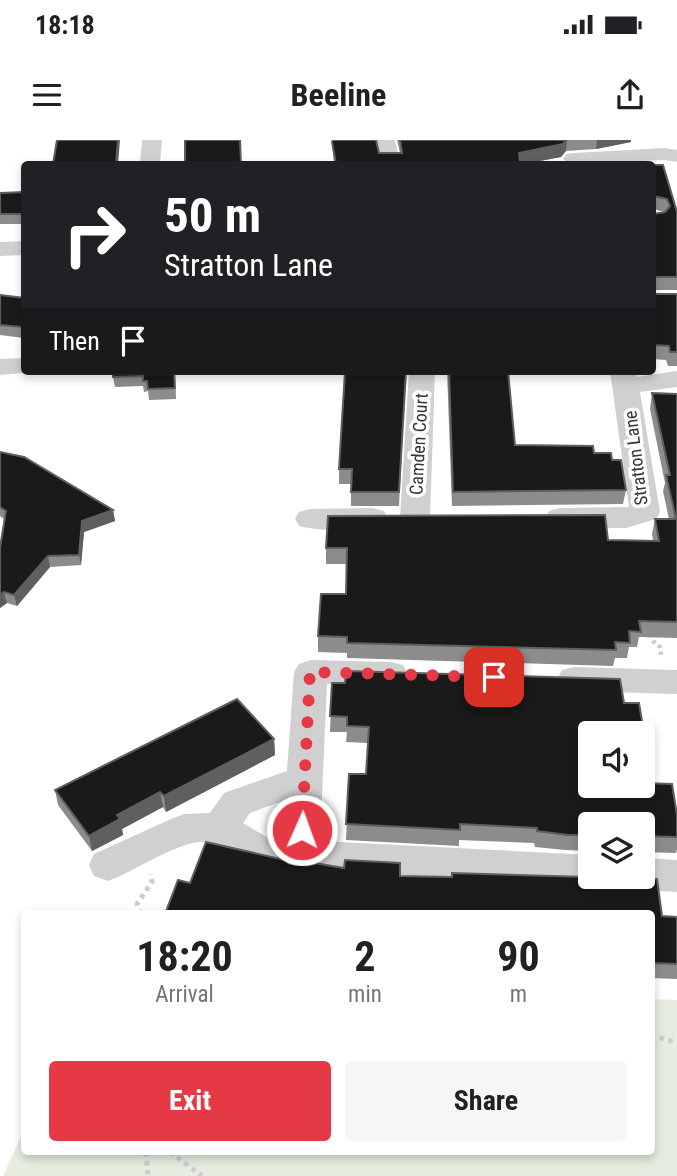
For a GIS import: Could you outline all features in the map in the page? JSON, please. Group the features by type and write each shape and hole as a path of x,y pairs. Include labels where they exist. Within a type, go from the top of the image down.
{"street":[{"path":"150,161 152,140"},
{"path":"385,140 389,161"},
{"path":"557,140 575,161"},
{"path":"671,140 677,147"},
{"path":"587,161 665,154 677,157"},
{"path":"650,161 677,157"},
{"path":"0,249 21,248"},
{"path":"0,367 21,366"},
{"name":"Camden Court","path":"310,519 428,518 422,375"},
{"path":"625,379 677,379"},
{"path":"625,379 677,394"},
{"name":"Stratton Lane","path":"534,518 626,518 645,512 625,379"},
{"path":"301,855 310,672 419,675"},
{"path":"541,678 677,682"},
{"path":"220,828 237,803 304,779"},
{"path":"124,858 184,829 220,828 262,853 578,870"},
{"path":"655,875 677,876"}],"path":[{"path":"649,630 653,641 660,646 661,662 677,682"},
{"path":"124,858 150,869 152,882 138,904 140,910"},
{"path":"655,1036 677,1043"},
{"path":"146,1155 148,1176"},
{"path":"174,1155 202,1176"}],"shaded area":[{"path":"655,999 677,1000 677,1176 3,1176 21,1137 21,1155 655,1155"}],"building":[{"path":"57,140 118,140 116,161 54,161"},
{"path":"185,140 240,140 241,161 185,161"},
{"path":"376,140 379,153 402,153 400,140 566,140 563,144 519,153 520,161 335,161 332,142"},
{"path":"656,165 663,165 677,212 677,277 656,277 656,214 665,212 670,206 667,199 656,196"},
{"path":"21,192 21,214 0,214 0,193"},
{"path":"656,294 677,294 677,352 670,352 669,346 656,345"},
{"path":"0,295 21,298 21,327 0,325"},
{"path":"113,375 174,375 175,388 148,389 143,376"},
{"path":"345,375 406,375 399,492 351,492 352,469 339,469"},
{"path":"449,375 508,375 515,445 593,446 594,453 611,453 612,460 621,460 626,490 453,492"},
{"path":"652,393 677,394 677,622 639,621 641,632 629,631 630,643 615,642 616,650 347,643 347,637 318,636 321,594 346,594 347,548 326,548 328,516 605,515 608,540 659,541 655,519 676,519 666,475 670,475"},
{"path":"0,452 24,457 113,510 82,521 79,555 48,556 14,595 4,592 0,595 0,548 6,511 0,507"},
{"path":"346,671 620,679 624,703 639,703 642,721 578,721 578,798 655,798 655,783 672,784 677,837 655,836 655,812 578,812 578,835 537,831 537,828 460,824 460,830 346,824 349,774 366,774 369,727 347,726 347,717 330,716 332,683 345,683"},
{"path":"237,699 274,739 164,796 160,792 117,815 120,819 89,836 55,790"},
{"path":"206,842 307,865 308,862 344,868 345,860 400,863 400,876 452,877 452,873 578,877 578,889 655,889 657,879 662,916 677,917 677,964 655,963 655,910 167,910 178,880 190,883"}],"route":[{"path":"302,830 310,672 494,677"}]}
